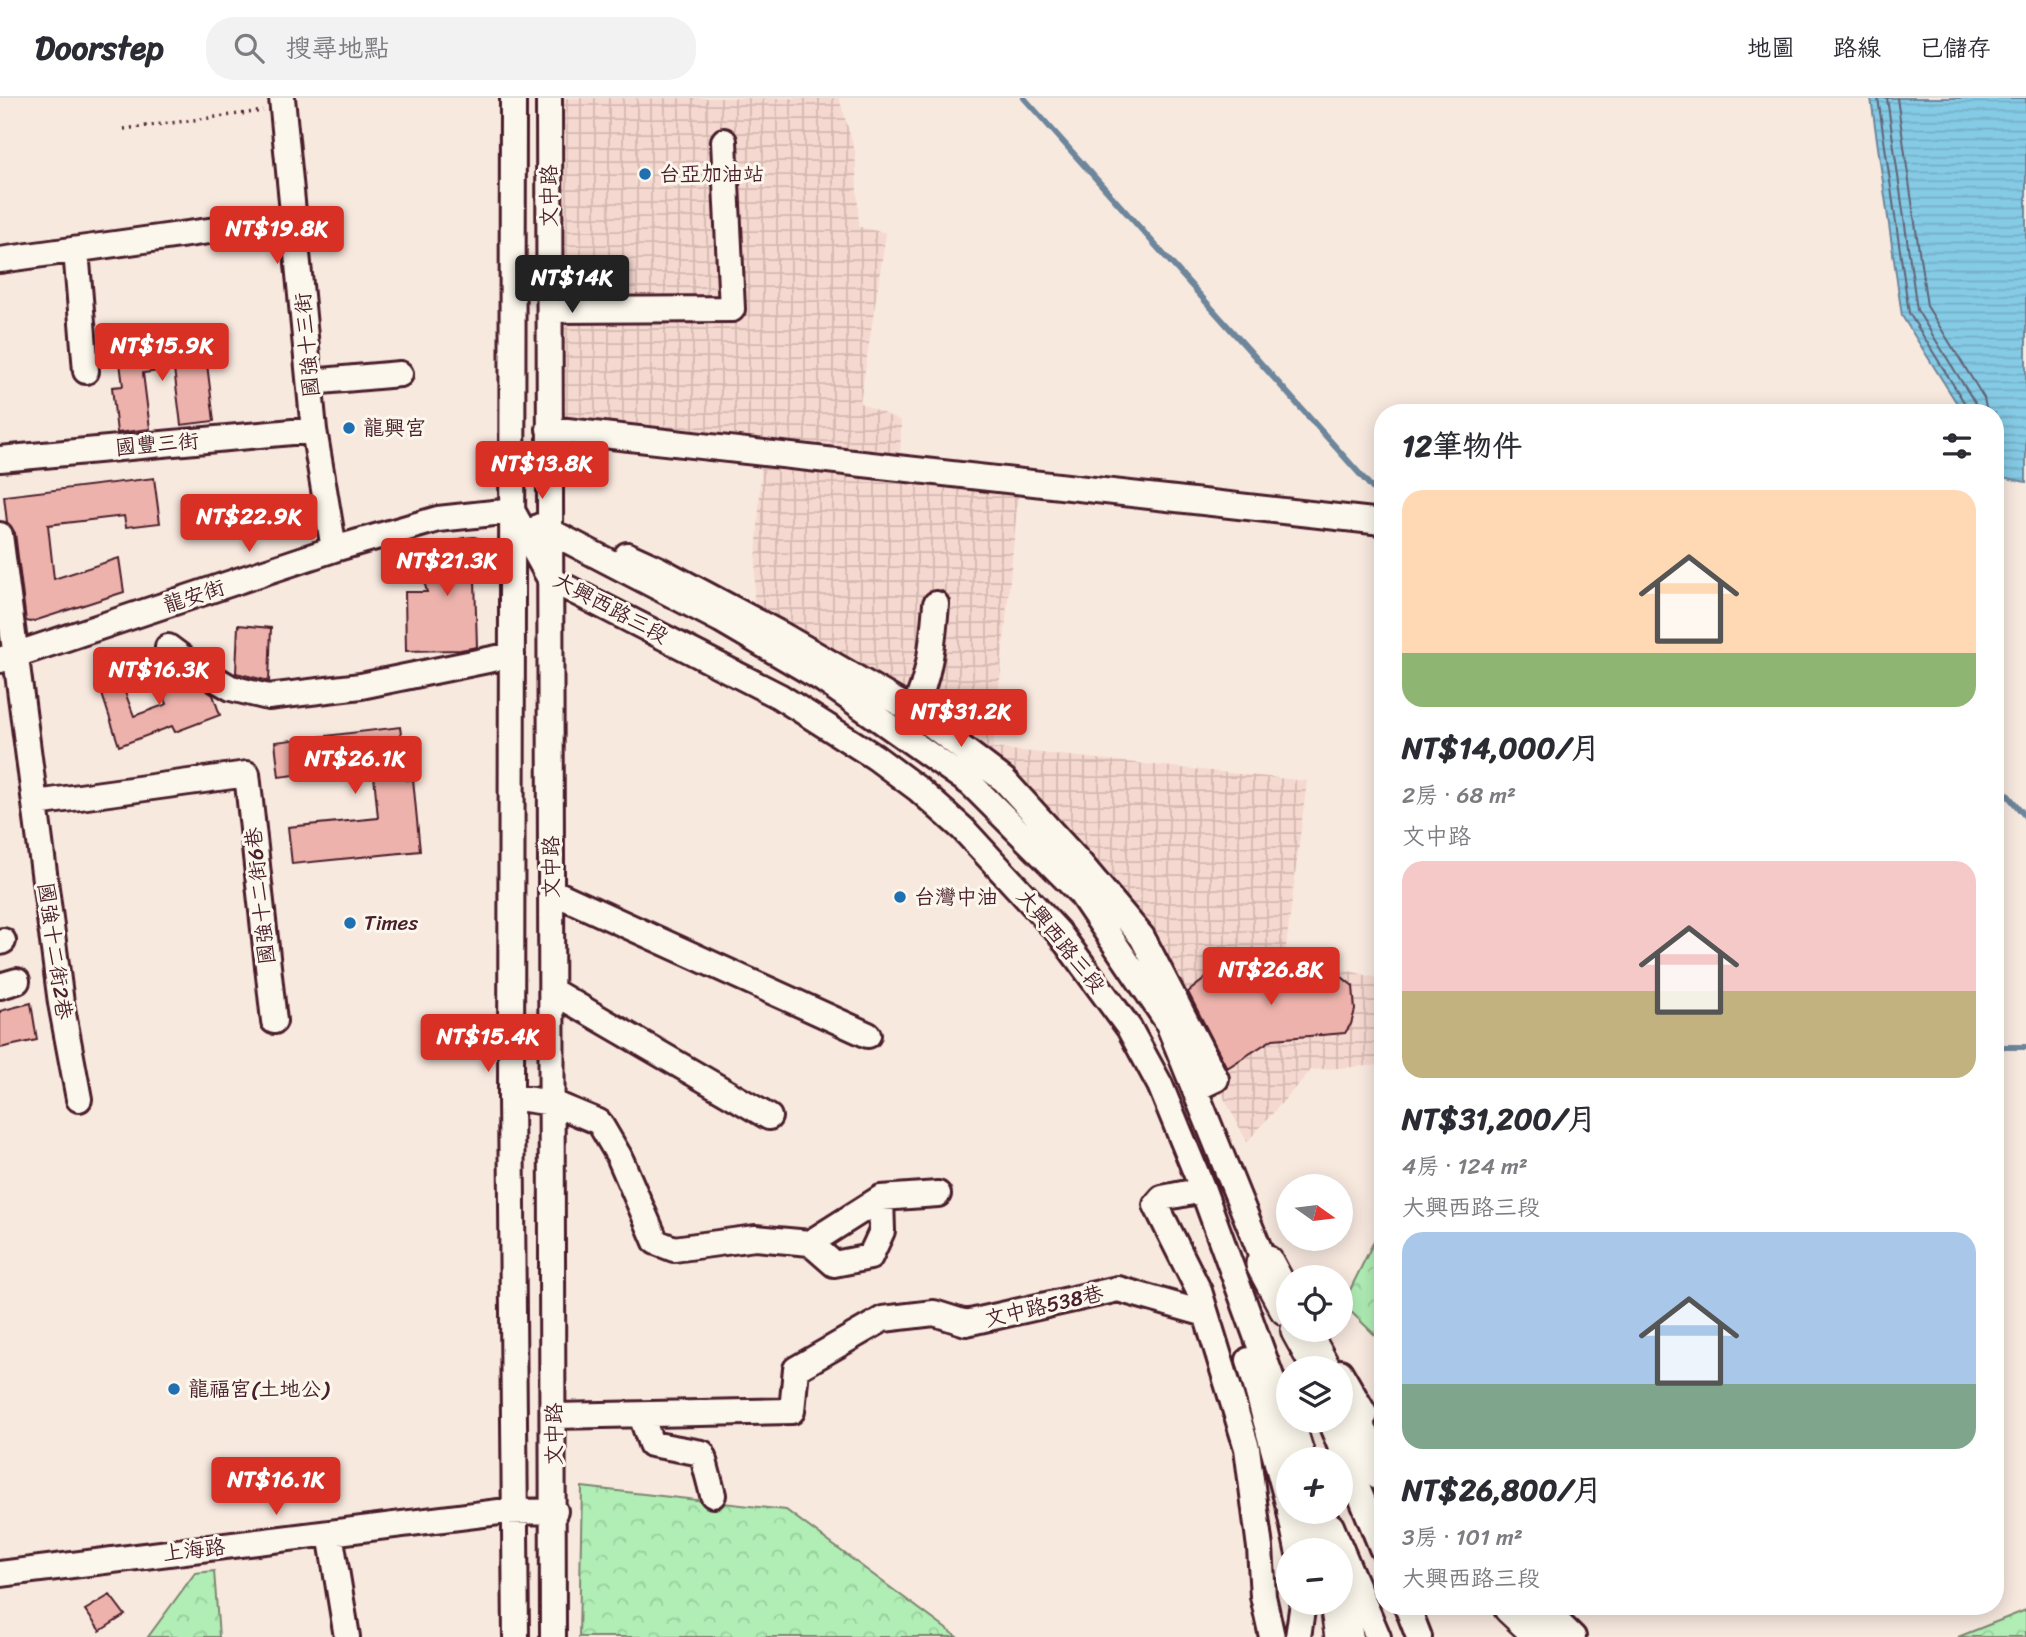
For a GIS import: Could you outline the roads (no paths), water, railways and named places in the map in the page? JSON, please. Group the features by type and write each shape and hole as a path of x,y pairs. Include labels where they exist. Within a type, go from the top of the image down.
{"highway":[{"path":"1353,1425 1374,1459"},
{"path":"1522,1615 1545,1637"}],"street":[{"name":"文中路","path":"513,98 510,1097 516,1637"},
{"name":"文中路","path":"549,98 555,1511 553,1637"},
{"name":"國強十三街","path":"282,103 314,430 334,550"},
{"path":"550,310 732,309 724,141"},
{"path":"0,260 295,219"},
{"path":"76,250 86,370"},
{"path":"310,382 400,374"},
{"path":"549,429 1374,521"},
{"name":"國豐三街","path":"0,459 314,430"},
{"name":"大興西路三段","path":"512,511 721,620 822,679 971,785 1081,894 1167,1021 1210,1128 1276,1267"},
{"name":"大興西路三段","path":"512,511 550,579 779,695 875,757 918,789 964,829 1059,933 1129,1028 1160,1085 1203,1190 1276,1395"},
{"name":"龍安街","path":"8,658 334,550 438,519 512,511"},
{"name":"國強十二街2巷","path":"0,534 8,658 36,803 61,1003 79,1099"},
{"path":"583,549 603,544 660,570 780,634 913,711 1004,780 1078,861 1142,937 1216,1079 1195,1089"},
{"path":"913,711 924,689 933,643 936,604"},
{"path":"168,647 231,688 268,697 361,686 512,655"},
{"name":"國強十二街6巷","path":"36,803 247,774 274,1021"},
{"path":"551,891 867,1035"},
{"path":"552,991 769,1117"},
{"path":"510,1097 552,1103 599,1122 620,1156 656,1242 674,1249 755,1238 810,1243 834,1264 870,1257 882,1231 881,1198"},
{"path":"1210,1128 1203,1190 1276,1459"},
{"path":"1203,1190 1162,1198 1156,1205 1199,1291 1247,1448 1260,1548 1262,1596 1272,1637"},
{"path":"810,1243 881,1198 938,1194"},
{"name":"文中路538巷","path":"554,1416 792,1411 796,1369 883,1319 934,1313 966,1323 1118,1289 1206,1314"},
{"path":"1353,1395 1374,1430"},
{"path":"641,1415 651,1444 702,1453 713,1495"},
{"path":"1335,1433 1374,1528"},
{"name":"上海路","path":"0,1574 515,1511 555,1511"},
{"path":"1330,1524 1378,1637"},
{"path":"330,1533 347,1637"},
{"path":"1298,1637 1301,1615"},
{"path":"1410,1615 1419,1637"},
{"path":"1550,1615 1573,1637"}],"water":[{"path":"1871,98 2026,98 2026,482 2004,477 2004,404 1957,404 1902,316"}],"waterway":[{"path":"1024,98 1374,490"},
{"path":"2004,791 2026,817"},
{"path":"2004,1047 2026,1047"}],"place":[{"name":"台亞加油站","path":"645,174"},
{"name":"龍興宮","path":"349,428"},
{"name":"台灣中油","path":"900,897"},
{"name":"Times","path":"350,923"},
{"name":"龍福宮(土地公)","path":"174,1389"}]}
